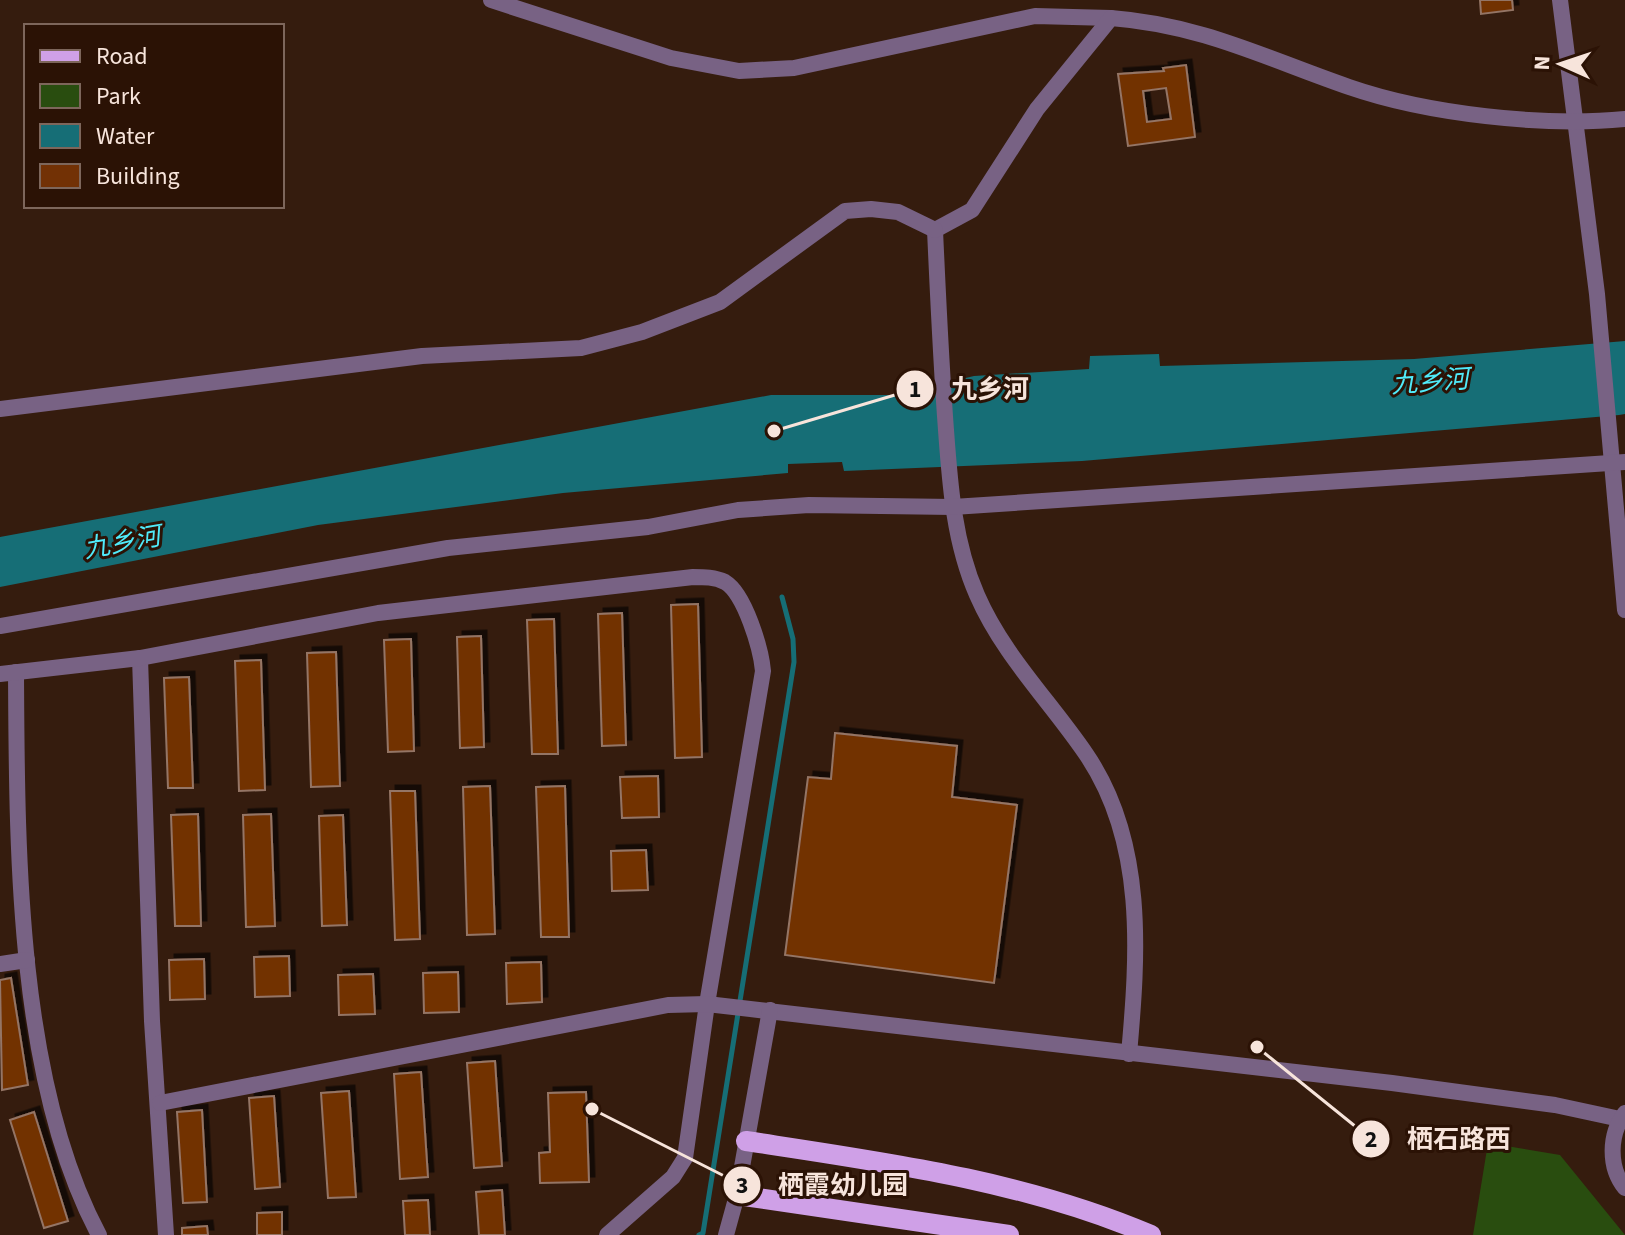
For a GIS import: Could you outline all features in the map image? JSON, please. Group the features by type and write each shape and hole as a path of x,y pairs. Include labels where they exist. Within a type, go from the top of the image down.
{"main road":[{"path":"746,1141 975,1179 1059,1200 1151,1235"},
{"path":"737,1195 1009,1235"}],"street":[{"path":"491,0 671,58 739,71 794,68 1035,16 1150,21 1200,31 1351,88 1442,110 1574,124 1625,119"},
{"path":"1560,0 1619,463 1625,610"},
{"path":"935,230 972,210 1037,109 1111,18"},
{"path":"0,409 422,356 581,348 642,332 720,302 845,211 871,209 898,212 935,230"},
{"path":"935,230 939,340 952,500 977,595 1015,661 1088,757 1117,818 1135,900 1136,971 1129,1054"},
{"path":"0,626 448,548 648,527 738,510 1619,463"},
{"path":"99,1235 87,1212 51,1105 27,960 8,673 140,658 378,613 693,577 713,578 727,583 749,619 762,656 763,671 714,1004 685,1158 673,1177 607,1235"},
{"path":"140,658 152,1021 160,1103 166,1235"},
{"path":"0,964 27,960"},
{"path":"160,1103 668,1005 714,1004 1481,1095 1622,1116 1613,1140 1613,1162 1625,1188"},
{"path":"726,1235 737,1195 766,1010"}],"green space":[{"path":"1488,1143 1560,1155 1625,1235 1473,1235"}],"water":[{"path":"1625,341 1625,414 1619,415 1082,461 844,471 842,462 788,464 788,473 563,493 318,525 0,587 0,537 771,395 893,395 974,376 1089,369 1090,356 1159,354 1160,366 1414,359"}],"building":[{"path":"1480,0 1512,0 1513,10 1481,14"},
{"path":"1186,65 1195,137 1128,146 1118,74 1164,71 1163,68","holes":["1166,88 1171,119 1147,122 1143,91"]},
{"path":"698,604 702,757 675,758 671,605"},
{"path":"622,613 626,745 602,746 598,614"},
{"path":"554,619 558,754 532,754 527,620"},
{"path":"481,636 484,747 460,748 457,637"},
{"path":"411,639 414,751 388,752 384,640"},
{"path":"336,652 340,786 311,787 307,653"},
{"path":"261,660 265,790 239,791 235,661"},
{"path":"189,677 193,788 168,788 164,678"},
{"path":"835,733 957,746 952,797 1017,805 994,983 785,955 808,777 831,779"},
{"path":"658,776 659,817 622,818 620,777"},
{"path":"490,786 495,934 467,935 463,787"},
{"path":"565,786 569,937 541,937 536,787"},
{"path":"390,791 415,791 420,939 395,940"},
{"path":"198,814 201,926 175,926 171,815"},
{"path":"271,814 275,926 246,927 243,815"},
{"path":"343,815 347,925 322,926 319,816"},
{"path":"646,850 648,890 612,891 611,851"},
{"path":"289,956 290,996 255,997 254,957"},
{"path":"204,959 205,999 170,1000 169,960"},
{"path":"541,962 542,1002 507,1004 506,963"},
{"path":"458,972 459,1012 424,1013 423,973"},
{"path":"373,974 375,1014 339,1015 338,975"},
{"path":"11,978 28,1085 2,1090 0,980"},
{"path":"495,1061 502,1166 474,1168 467,1063"},
{"path":"421,1072 428,1177 400,1179 394,1074"},
{"path":"349,1091 356,1197 328,1198 321,1093"},
{"path":"586,1092 589,1182 540,1183 539,1153 550,1152 548,1093"},
{"path":"274,1096 280,1187 255,1189 249,1098"},
{"path":"202,1110 207,1202 183,1203 177,1112"},
{"path":"34,1112 68,1221 44,1228 10,1120"},
{"path":"502,1190 505,1235 479,1235 476,1192"},
{"path":"428,1200 430,1235 405,1235 403,1201"},
{"path":"282,1212 282,1235 257,1235 257,1213"},
{"path":"207,1226 208,1235 182,1235 182,1228"}],"waterway":[{"path":"699,1235 703,1233 794,662 793,639 782,597"}],"place":[{"name":"九乡河","path":"774,431"},
{"name":"栖石路西","path":"1257,1047"},
{"name":"栖霞幼儿园","path":"592,1109"}]}
